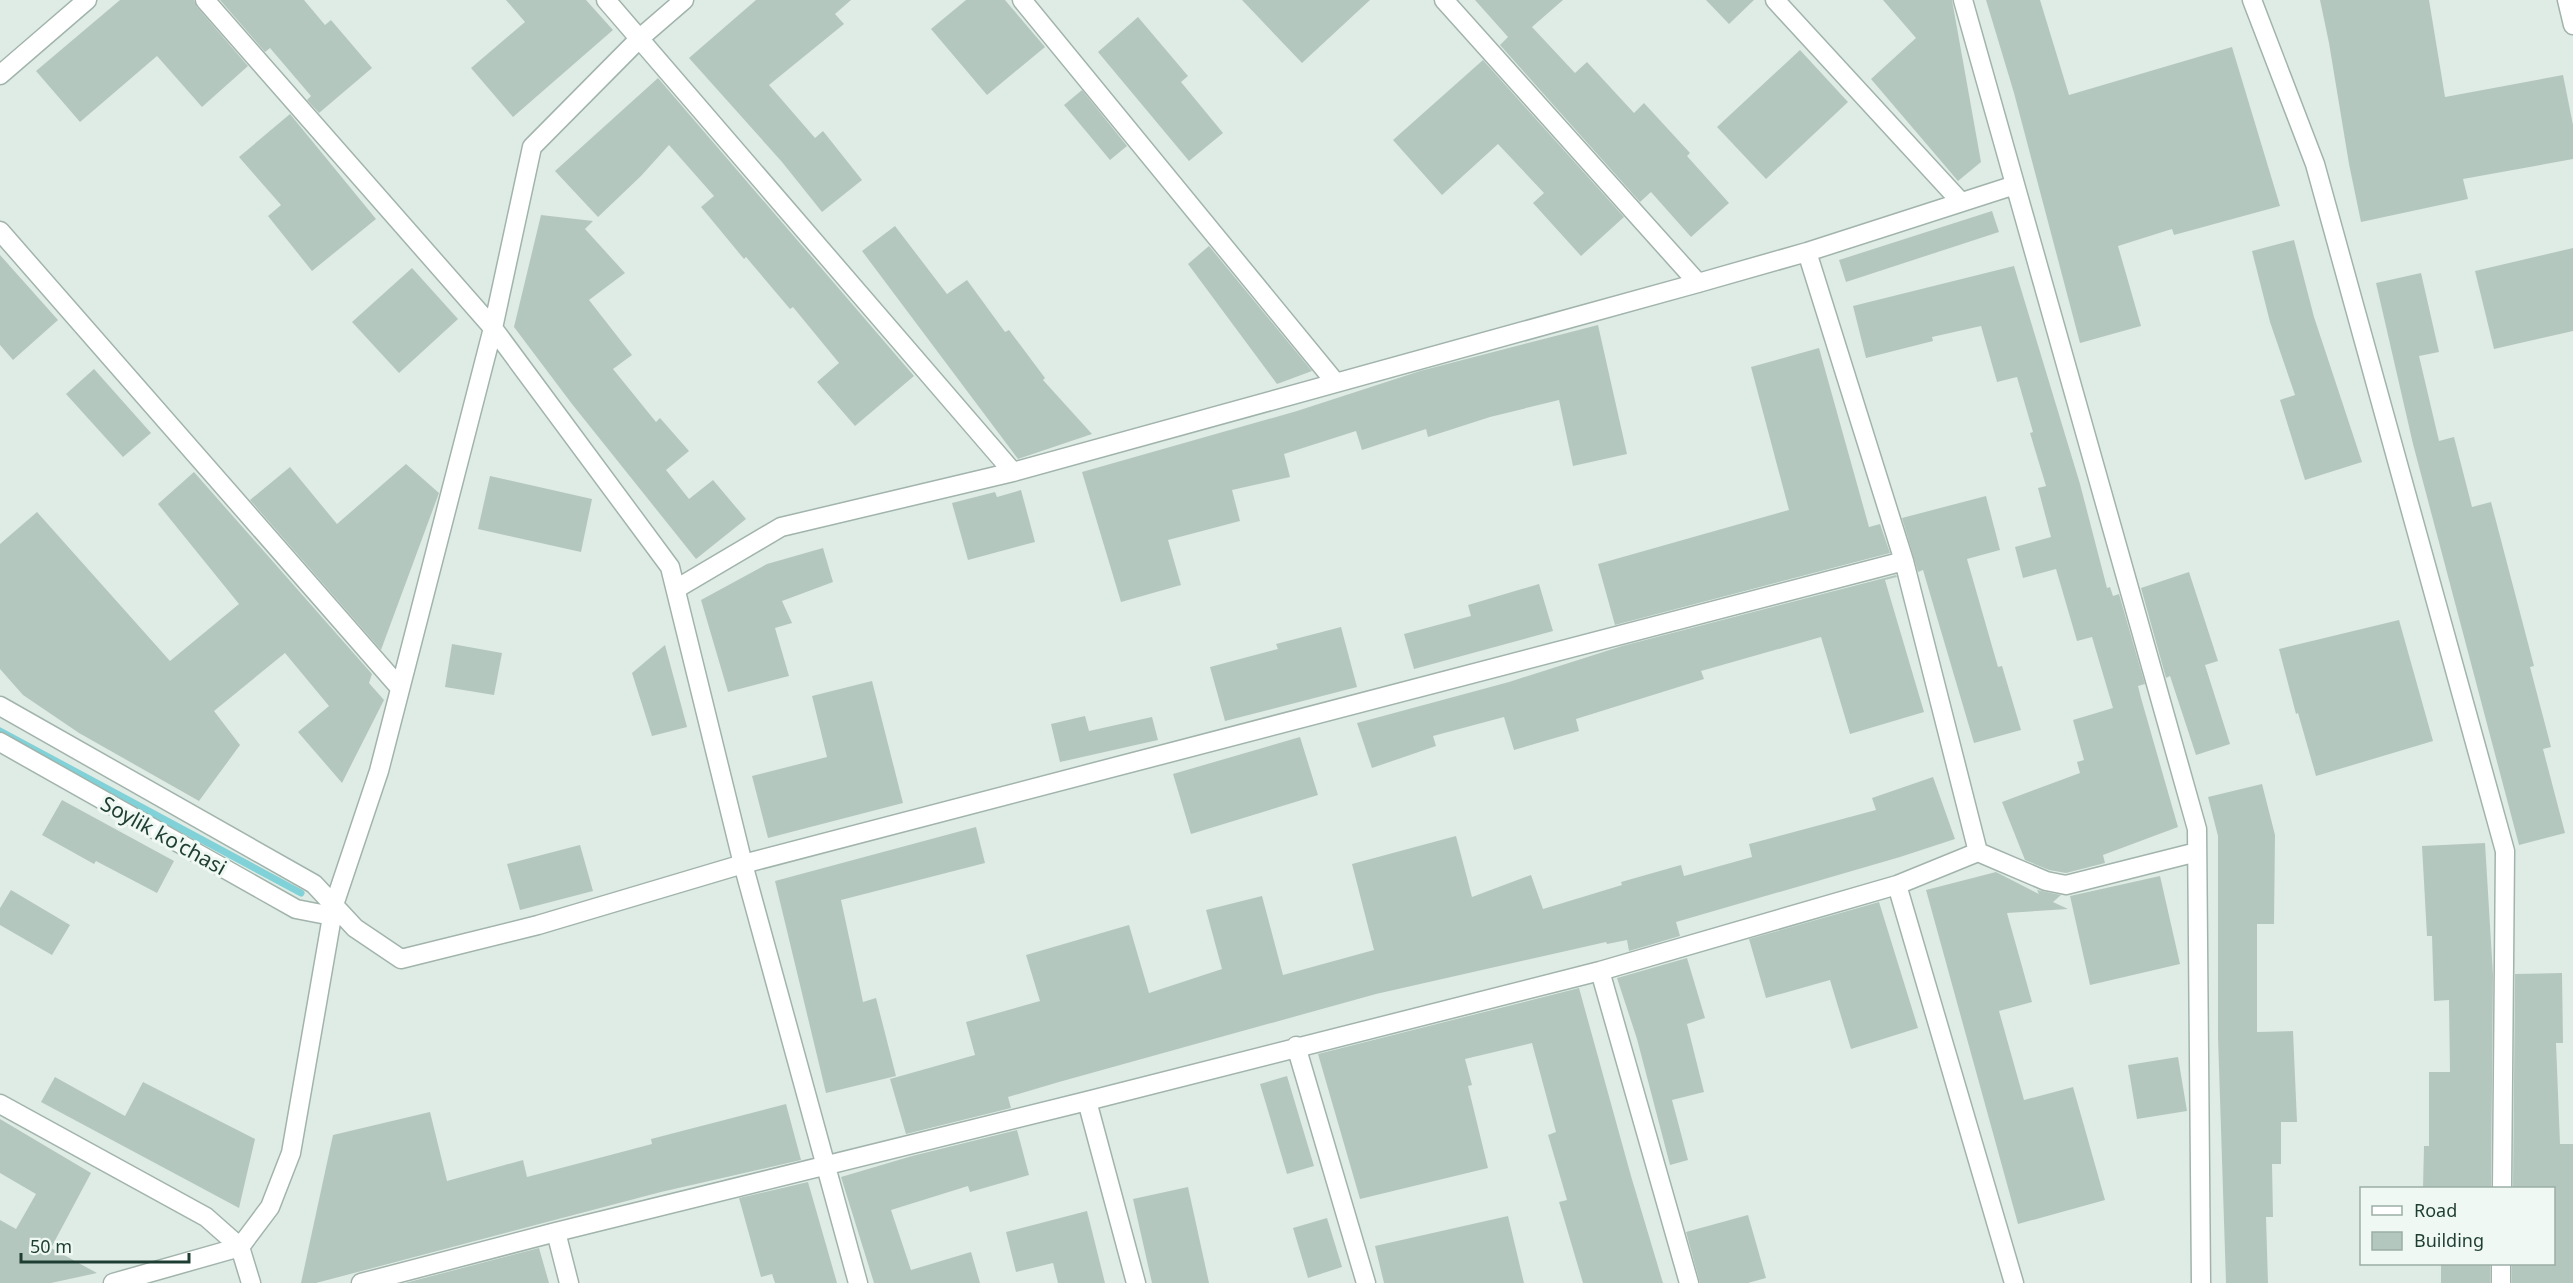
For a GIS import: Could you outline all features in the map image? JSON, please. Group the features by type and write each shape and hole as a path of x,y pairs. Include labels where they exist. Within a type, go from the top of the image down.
{"street":[{"path":"0,75 87,0"},
{"path":"205,0 493,328 670,567 743,864 858,1283"},
{"path":"606,0 1013,472"},
{"path":"113,1283 240,1247 270,1208 291,1153 333,910 379,771 493,328 532,147 640,38 684,0"},
{"path":"1022,0 1336,383"},
{"path":"1444,0 1698,283"},
{"path":"1775,0 1961,202"},
{"path":"1963,0 2197,829 2200,1283"},
{"path":"2252,0 2315,164 2505,851 2502,1187"},
{"path":"2567,0 2573,25"},
{"path":"676,589 781,527 1013,472 1698,283 1807,252 2015,184"},
{"path":"0,231 400,688"},
{"path":"1807,252 1904,561 1978,852"},
{"path":"1,710 314,884 333,910 400,959 538,925 743,864 1904,561"},
{"name":"Soylik ko'chasi","path":"0,742 296,909 333,910"},
{"path":"361,1283 556,1232 1600,971 1897,885 1978,852 2046,881 2066,885 2197,852"},
{"path":"1897,885 2014,1283"},
{"path":"1600,971 1689,1283"},
{"path":"1296,1046 1366,1283"},
{"path":"1087,1101 1136,1283"},
{"path":"0,1104 207,1217 240,1247 251,1283"},
{"path":"556,1232 569,1283"},
{"path":"2501,1265 2501,1283"}],"building":[{"path":"120,0 194,0 197,7 248,66 202,107 157,56 80,122 36,71"},
{"path":"220,0 304,0 325,25 331,20 372,68 319,113 307,100 311,96 270,48 265,52"},
{"path":"506,0 586,0 613,30 513,117 471,68 525,22"},
{"path":"756,0 851,0 835,14 844,24 769,85 815,138 823,131 862,180 822,212 782,162 689,58"},
{"path":"966,0 1005,0 1045,47 987,95 931,29"},
{"path":"1242,0 1370,0 1302,63"},
{"path":"1475,0 1563,0 1532,27 1575,73 1587,62 1634,113 1644,103 1690,153 1687,156 1729,203 1691,237 1651,192 1640,202 1500,45 1508,37"},
{"path":"1706,0 1754,0 1729,24"},
{"path":"1883,0 1952,0 1981,162 1958,181 1871,79 1916,38"},
{"path":"1986,0 2040,0 2069,95 2232,47 2280,206 2174,235 2172,229 2118,246 2141,326 2080,343 2014,93"},
{"path":"2320,0 2429,0 2445,97 2563,75 2573,125 2573,159 2463,179 2468,199 2361,222"},
{"path":"1138,17 1188,76 1181,82 1223,133 1189,161 1098,52"},
{"path":"1800,50 1848,102 1766,179 1717,127"},
{"path":"1483,60 1624,217 1581,256 1533,203 1544,193 1498,144 1442,195 1393,140"},
{"path":"658,78 914,376 855,426 817,382 839,363 793,307 790,309 746,257 744,259 701,207 714,196 669,145 641,176 598,217 555,171"},
{"path":"1082,90 1127,146 1110,160 1064,105"},
{"path":"290,114 376,219 312,271 268,216 281,205 239,157"},
{"path":"1992,211 1999,232 1846,282 1839,260"},
{"path":"541,215 593,221 585,229 625,273 589,300 632,355 613,369 656,422 660,418 689,451 666,470 689,499 713,480 746,519 696,559 572,404 514,327"},
{"path":"895,226 947,294 967,280 1005,332 1009,330 1045,378 1043,380 1092,434 1018,459 862,251"},
{"path":"2294,240 2314,317 2362,462 2305,480 2280,400 2295,395 2270,322 2252,251"},
{"path":"1209,246 1312,371 1277,384 1188,264"},
{"path":"2573,248 2573,331 2494,349 2475,271"},
{"path":"0,255 58,320 13,360 0,345"},
{"path":"2014,266 2080,484 2107,588 2110,587 2113,596 2119,594 2145,684 2138,686 2141,698 2178,827 2103,855 2105,863 2066,873 2049,870 2025,860 2002,802 2080,773 2077,762 2084,760 2073,720 2113,708 2092,637 2077,641 2056,569 2023,578 2015,547 2051,537 2038,488 2046,486 2030,433 2033,432 2017,377 1997,382 1981,326 1932,337 1933,341 1866,358 1853,306"},
{"path":"412,268 458,319 399,373 352,322"},
{"path":"2421,273 2439,352 2419,356 2439,441 2454,437 2472,507 2491,502 2534,666 2530,667 2551,747 2543,749 2565,833 2519,845 2413,444 2376,283"},
{"path":"1598,325 1627,454 1573,466 1559,400 1490,417 1428,437 1426,429 1362,450 1356,431 1284,454 1290,477 1232,490 1240,521 1168,540 1181,585 1121,602 1082,472 1297,411 1420,371"},
{"path":"1819,348 1869,527 1880,524 1890,553 1615,625 1598,564 1789,510 1751,367"},
{"path":"94,369 151,433 123,457 66,394"},
{"path":"406,464 439,493 381,650 250,500 290,467 337,524"},
{"path":"194,472 372,674 369,683 384,700 342,783 298,732 329,706 285,653 214,711 240,745 199,801 79,733 23,695 0,669 0,544 37,512 170,661 239,604 158,504"},
{"path":"490,476 592,499 581,552 478,529"},
{"path":"1021,490 1035,542 968,560 952,503 995,492 997,497"},
{"path":"1986,496 2000,550 1967,559 1998,667 2002,666 2021,730 1974,743 1923,570 1918,572 1902,518"},
{"path":"823,548 833,582 782,601 792,623 775,628 789,676 728,692 701,600 767,564"},
{"path":"2189,572 2218,661 2205,665 2230,744 2196,755 2170,676 2166,678 2141,588"},
{"path":"1896,575 1897,577 1885,580 1924,712 1850,734 1821,637 1701,671 1704,679 1576,719 1579,731 1514,750 1504,717 1433,736 1436,746 1372,768 1357,723 1509,682 1622,646"},
{"path":"1539,584 1553,631 1414,669 1404,634 1471,616 1468,605"},
{"path":"2399,620 2433,741 2316,776 2298,713 2296,714 2279,649"},
{"path":"1341,627 1357,687 1225,721 1210,667 1278,649 1276,644"},
{"path":"452,644 502,653 494,695 445,687"},
{"path":"665,645 687,727 652,736 632,673"},
{"path":"872,681 903,803 768,838 752,776 827,757 812,696"},
{"path":"1085,716 1089,731 1152,717 1158,740 1060,762 1051,724"},
{"path":"1300,737 1318,795 1191,834 1173,774"},
{"path":"1933,777 1955,839 1676,922 1680,936 1629,951 1627,940 1607,944 1606,942 1376,994 1008,1097 1011,1108 906,1134 890,1079 975,1055 966,1022 1040,1001 1026,955 1129,925 1149,993 1222,969 1206,910 1262,896 1283,975 1374,950 1352,864 1456,836 1472,897 1531,875 1543,909 1622,885 1621,882 1681,865 1684,876 1752,857 1749,844 1876,810 1872,798"},
{"path":"2262,784 2275,835 2274,924 2257,924 2257,1032 2293,1031 2297,1122 2281,1122 2281,1164 2272,1164 2273,1217 2266,1217 2268,1283 2226,1283 2218,1037 2218,836 2208,797"},
{"path":"62,800 174,861 157,893 96,861 94,864 42,835"},
{"path":"976,827 985,863 841,900 863,1002 876,998 896,1076 826,1093 775,881"},
{"path":"2485,843 2493,975 2491,1187 2423,1187 2424,1146 2429,1146 2429,1072 2450,1072 2449,1000 2434,1001 2432,936 2427,936 2422,846"},
{"path":"580,845 593,891 520,910 507,864"},
{"path":"1996,872 2039,894 2037,890 2061,895 2053,902 2068,909 2007,913 2032,1002 1999,1011 2024,1100 2073,1087 2105,1200 2018,1224 1926,890"},
{"path":"2160,876 2180,964 2090,985 2070,896"},
{"path":"11,890 70,925 52,955 0,925 0,908"},
{"path":"1879,902 1918,1028 1851,1049 1830,980 1766,998 1749,939"},
{"path":"1687,958 1705,1018 1687,1024 1704,1092 1672,1100 1688,1160 1670,1165 1637,1039 1617,978"},
{"path":"2562,973 2563,1043 2556,1043 2560,1144 2573,1144 2573,1283 2512,1283 2512,1265 2555,1265 2555,1187 2513,1187 2515,974"},
{"path":"1579,988 1663,1283 1583,1283 1559,1202 1567,1200 1548,1135 1556,1132 1532,1043 1465,1059 1472,1085 1468,1086 1488,1168 1360,1199 1318,1054"},
{"path":"2178,1057 2187,1111 2137,1119 2128,1065"},
{"path":"1287,1076 1314,1166 1287,1174 1260,1084"},
{"path":"55,1077 125,1116 143,1082 255,1139 239,1208 41,1102"},
{"path":"786,1104 801,1160 661,1192 316,1283 301,1283 333,1135 430,1112 447,1181 523,1160 527,1177 652,1144 651,1139"},
{"path":"0,1119 91,1173 51,1248 97,1273 51,1283 0,1283 0,1220 16,1229 36,1194 0,1173"},
{"path":"1017,1130 1029,1175 970,1192 968,1186 891,1210 911,1270 971,1252 980,1283 874,1283 841,1177 912,1156"},
{"path":"808,1182 837,1283 775,1283 772,1274 761,1277 739,1198"},
{"path":"1188,1187 1209,1283 1152,1283 1133,1199"},
{"path":"1087,1211 1105,1283 1058,1283 1053,1263 1016,1272 1006,1232"},
{"path":"1748,1215 1766,1278 1748,1283 1700,1283 1686,1232"},
{"path":"1508,1216 1524,1283 1384,1283 1375,1246"},
{"path":"1327,1218 1342,1267 1308,1278 1293,1228"},
{"path":"539,1248 549,1283 405,1283"},
{"path":"2441,1265 2490,1265 2490,1283 2441,1283"}],"waterway":[{"path":"0,731 301,893"}]}
